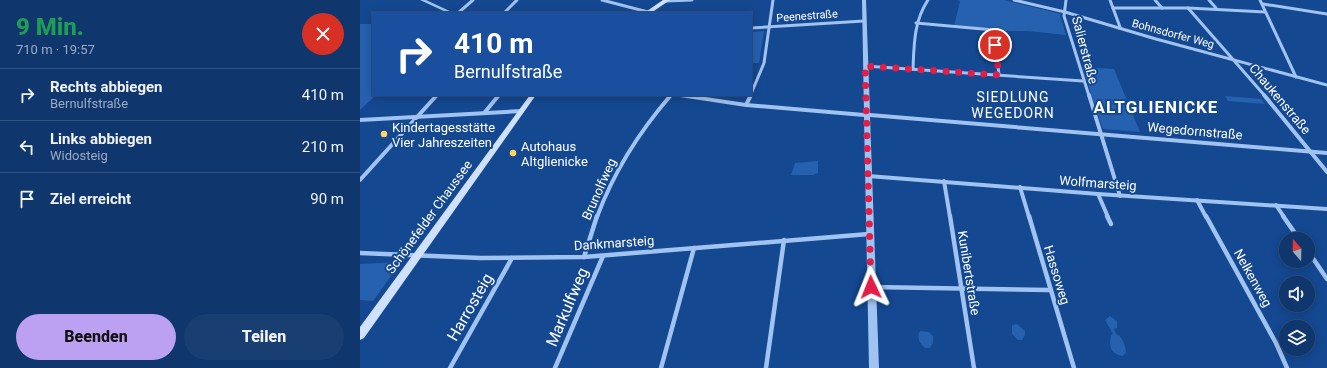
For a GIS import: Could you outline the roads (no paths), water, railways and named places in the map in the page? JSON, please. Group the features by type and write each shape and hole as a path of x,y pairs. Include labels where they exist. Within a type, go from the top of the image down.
{"main road":[{"path":"649,12 667,0"},
{"name":"Schönefelder Chaussee","path":"360,335 532,96"}],"street":[{"path":"422,0 450,12"},
{"path":"459,12 473,0"},
{"path":"505,12 517,0"},
{"path":"602,0 644,12"},
{"path":"667,0 692,0"},
{"path":"752,92 764,63 772,0"},
{"path":"864,0 869,234 874,368"},
{"path":"912,69 916,24 920,12 928,0"},
{"name":"Bohnsdorfer Weg","path":"1014,0 1065,12 1327,85"},
{"name":"Salierstraße","path":"1066,0 1064,16 1120,196"},
{"path":"1110,0 1120,27 1119,28"},
{"path":"1155,0 1162,8"},
{"path":"1209,0 1216,8"},
{"path":"1260,0 1296,77"},
{"path":"1263,4 1327,14"},
{"path":"1113,8 1216,8 1265,12"},
{"name":"Chaukenstraße","path":"1188,8 1234,60 1327,172"},
{"name":"Peenestraße","path":"752,28 864,21"},
{"path":"916,24 994,30 999,75"},
{"path":"865,66 1083,81"},
{"path":"360,180 436,96"},
{"path":"485,112 498,96"},
{"name":"Brunolfweg","path":"584,257 609,186 618,168 647,125 670,96"},
{"name":"Wegedornstraße","path":"687,96 746,105 1327,153"},
{"path":"746,105 750,96"},
{"path":"360,120 522,111"},
{"name":"Wolfmarsteig","path":"868,176 1120,196 1327,208"},
{"name":"Kunibertstraße","path":"944,181 974,368"},
{"name":"Hassoweg","path":"1020,187 1049,290 1074,368"},
{"path":"1098,194 1111,224"},
{"name":"Nelkenweg","path":"1197,200 1276,343 1287,368"},
{"path":"1276,206 1295,232"},
{"name":"Dankmarsteig","path":"360,253 512,258 584,257 869,234"},
{"path":"766,368 784,240"},
{"path":"661,368 694,248"},
{"name":"Markulfweg","path":"555,368 603,256"},
{"name":"Harrosteig","path":"450,368 512,258"},
{"path":"1315,261 1327,279"},
{"path":"871,287 1049,290"}],"place":[{"name":"Kindertagesstätte Vier Jahreszeiten","path":"384,134"},
{"name":"Autohaus Altglienicke","path":"513,153"}],"district":[{"name":"SIEDLUNG WEGEDORN","path":"1013,106"},
{"name":"ALTGLIENICKE","path":"1156,107"}]}
